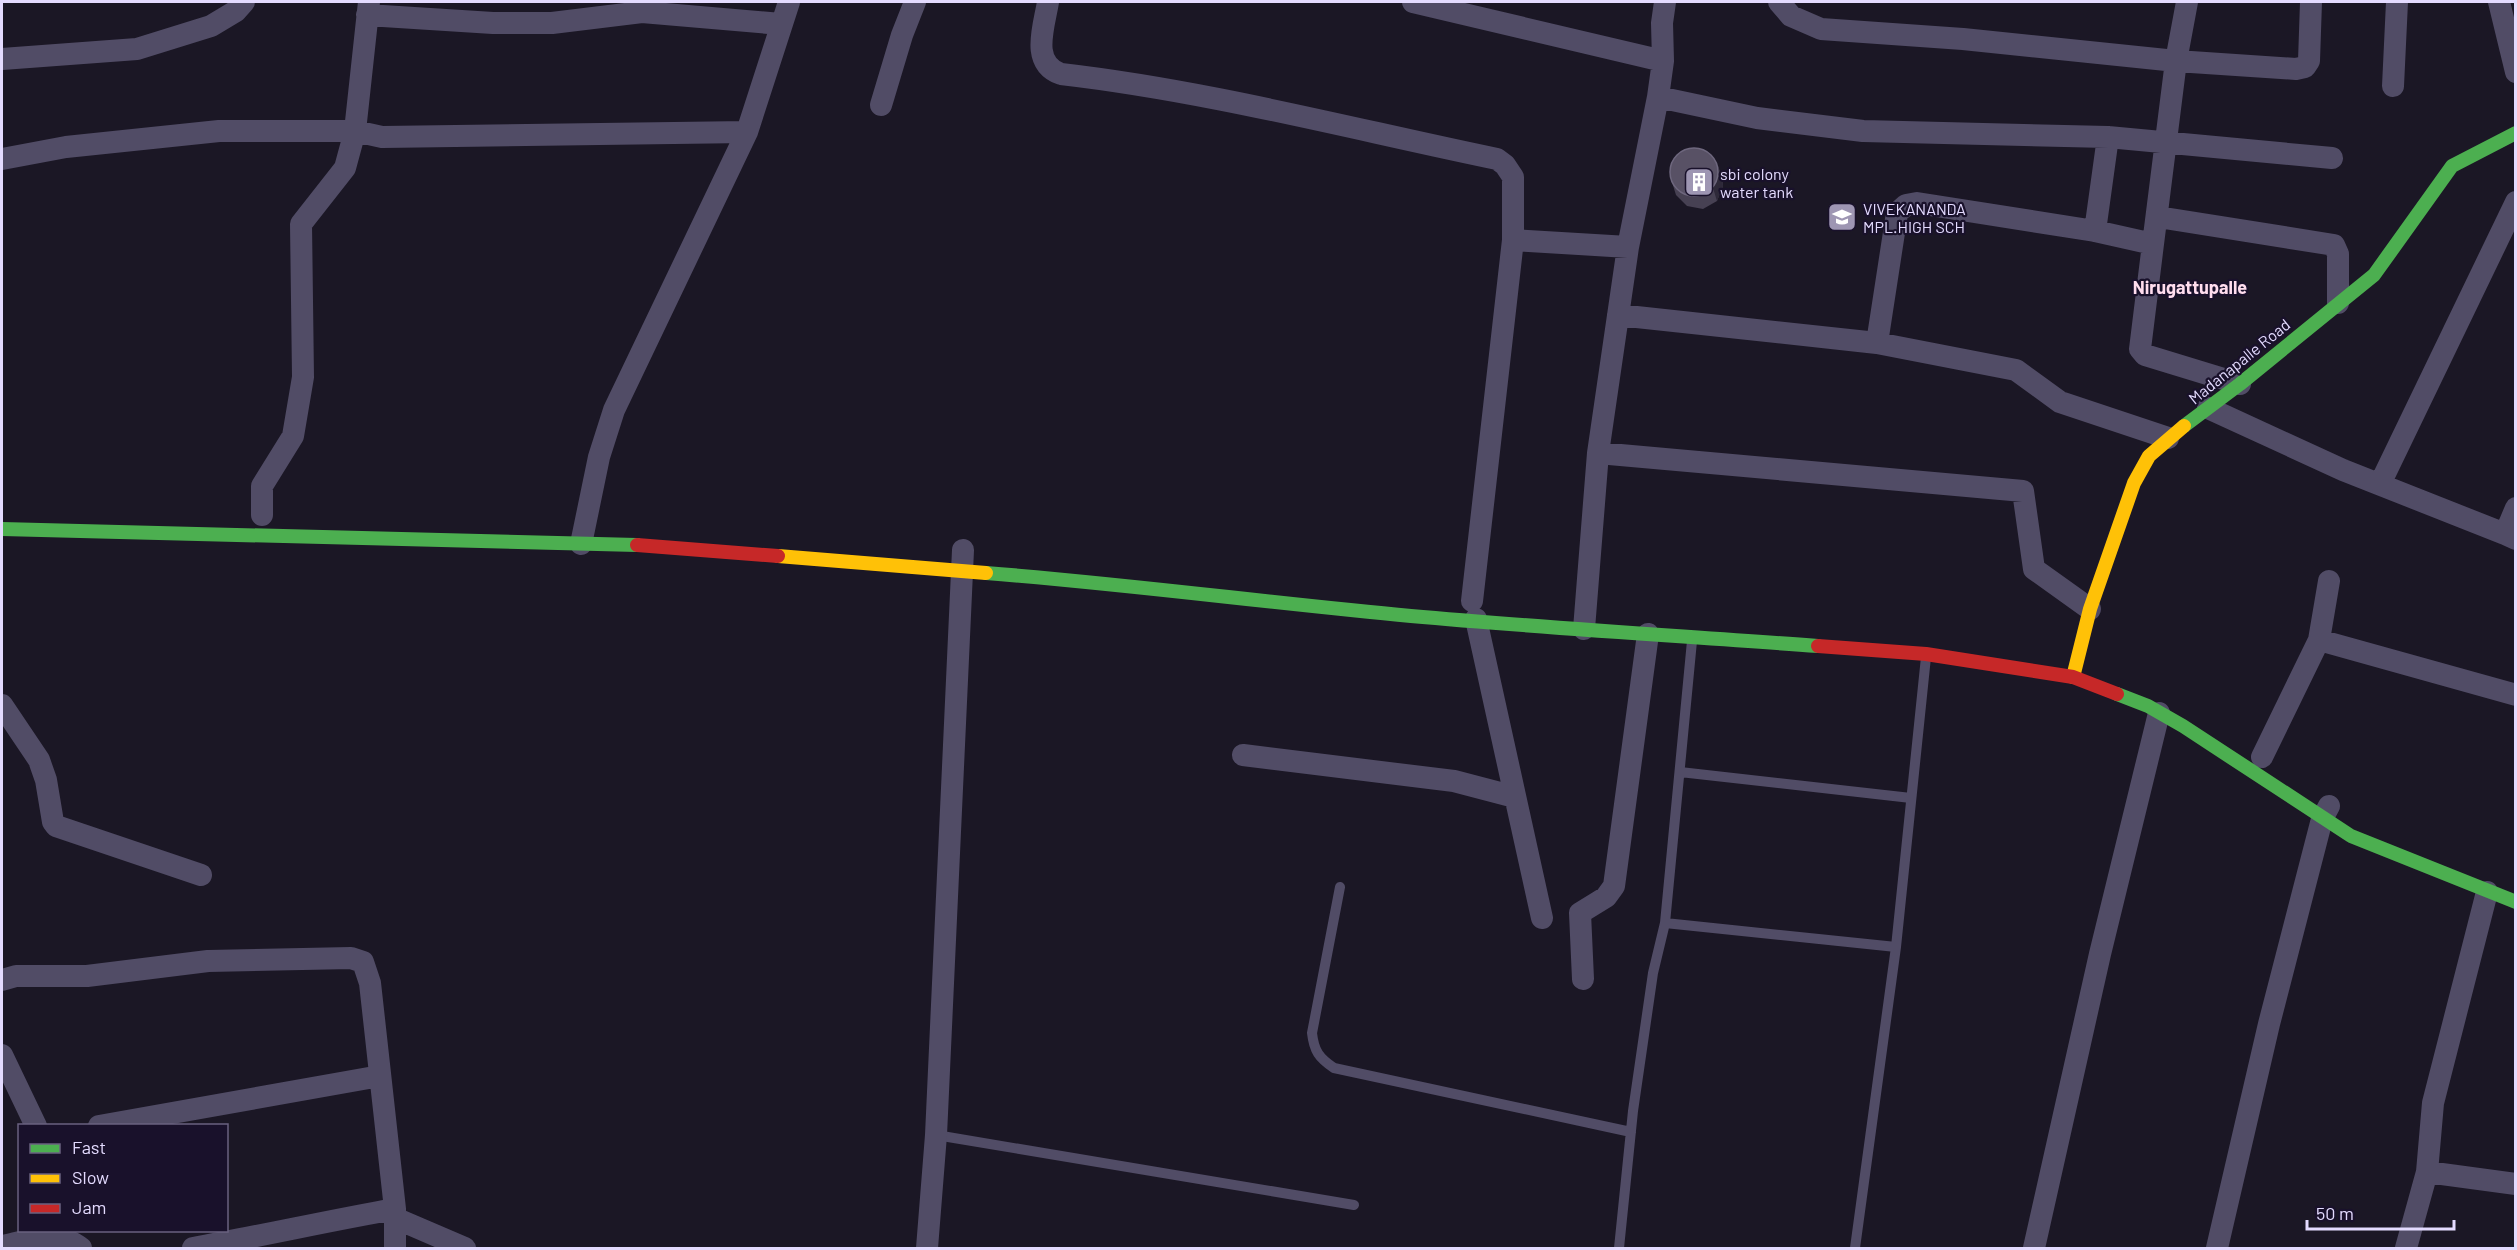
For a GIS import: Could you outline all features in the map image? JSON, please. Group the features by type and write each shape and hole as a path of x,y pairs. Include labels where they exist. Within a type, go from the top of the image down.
{"main road":[{"name":"Madanapalle Road","path":"2073,677 2079,663 2090,609 2134,483 2149,456 2168,438 2240,384 2385,263 2451,166 2516,133"},
{"path":"2,529 585,529 643,545 963,555 1101,582 1333,609 1472,605 1584,613 1648,634 1926,654 2073,677 2159,713 2326,807 2351,836 2516,902"},
{"path":"2364,827 2388,850"}],"street":[{"path":"2,58 137,49 211,26 236,11 244,2"},
{"path":"585,529 599,457 614,410 747,132 789,2"},
{"path":"881,105 902,35 915,2"},
{"path":"1048,2 1041,50 1044,62 1051,70 1061,74 1124,81 1297,113 1502,162 1513,177 1513,240 1472,605 1542,918"},
{"path":"1413,2 1663,61"},
{"path":"1584,613 1598,453 1628,246 1658,97 1663,61 1662,23 1665,2"},
{"path":"1779,2 1791,16 1821,29 1963,39 2176,61 2296,69 2305,67 2309,61 2311,2"},
{"path":"2187,2 2164,142 2158,217 2140,349 2145,355 2240,384"},
{"path":"2393,86 2397,2"},
{"path":"2499,2 2516,72"},
{"path":"262,515 262,486 293,436 303,377 302,224 345,168 355,131 368,8 493,23 552,23 642,12 781,24"},
{"path":"1658,97 1757,118 1863,131 2108,137 2332,158"},
{"path":"2,159 66,147 219,131 355,131 382,137 747,132"},
{"path":"2095,231 2108,137"},
{"path":"2380,484 2516,202"},
{"path":"1876,343 1897,213 1906,205 1917,203 2095,231 2153,244"},
{"path":"2158,217 2334,245 2338,254 2338,303"},
{"path":"1513,240 1628,246"},
{"path":"1618,315 1876,343 2016,370 2060,402 2168,438"},
{"path":"2208,408 2343,470 2510,536 2516,508"},
{"path":"1598,453 2023,491 2034,569 2090,609"},
{"path":"927,1248 936,1135 963,555"},
{"path":"2262,757 2319,640 2329,581"},
{"path":"1583,979 1580,913 1606,897 1614,886 1648,634"},
{"path":"2319,640 2516,695"},
{"path":"2,705 39,760 46,780 53,822 56,826 201,874"},
{"path":"2034,1248 2100,954 2159,713"},
{"path":"1244,755 1454,781 1515,797"},
{"path":"2217,1248 2269,1024 2326,807"},
{"path":"2406,1248 2427,1172 2433,1103 2487,892"},
{"path":"2,980 16,976 87,976 208,961 351,958 363,962 367,969 380,1076 395,1213 395,1248"},
{"path":"2,1055 36,1124"},
{"path":"105,1124 380,1076"},
{"path":"2427,1172 2516,1184"},
{"path":"193,1248 254,1238 296,1226 395,1213 465,1248"},
{"path":"86,1232 93,1248"},
{"path":"2,1246 48,1238 63,1238 81,1248"}],"lane":[{"path":"1619,1248 1631,1132 1653,974 1665,922 1693,637"},
{"path":"1855,1248 1896,947 1926,654"},
{"path":"1680,772 1911,798"},
{"path":"1340,887 1312,1033 1313,1047 1321,1059 1334,1068 1631,1132"},
{"path":"1665,922 1896,947"},
{"path":"936,1135 1354,1204"}],"building":[{"name":"sbi colony water tank","path":"1694,148 1711,155 1718,172 1711,189 1694,196 1677,189 1670,172 1677,155"}],"traffic: fast":[{"path":"2184,426 2240,384 2374,275 2452,166 2516,133"},
{"path":"2,529 637,545"},
{"path":"986,573 1411,616 1818,646"},
{"path":"2117,694 2148,706 2183,726 2351,836 2516,902"}],"traffic: slow":[{"path":"2073,677 2090,609 2134,483 2149,456 2184,426"},
{"path":"778,556 986,573"}],"traffic: jam":[{"path":"637,545 778,556"},
{"path":"1818,646 1926,654 2073,677 2117,694"}],"place":[{"name":"sbi colony water tank","path":"1699,182"},
{"name":"VIVEKANANDA MPL.HIGH SCH","path":"1842,217"}],"district":[{"name":"Nirugattupalle","path":"2190,287"}]}
